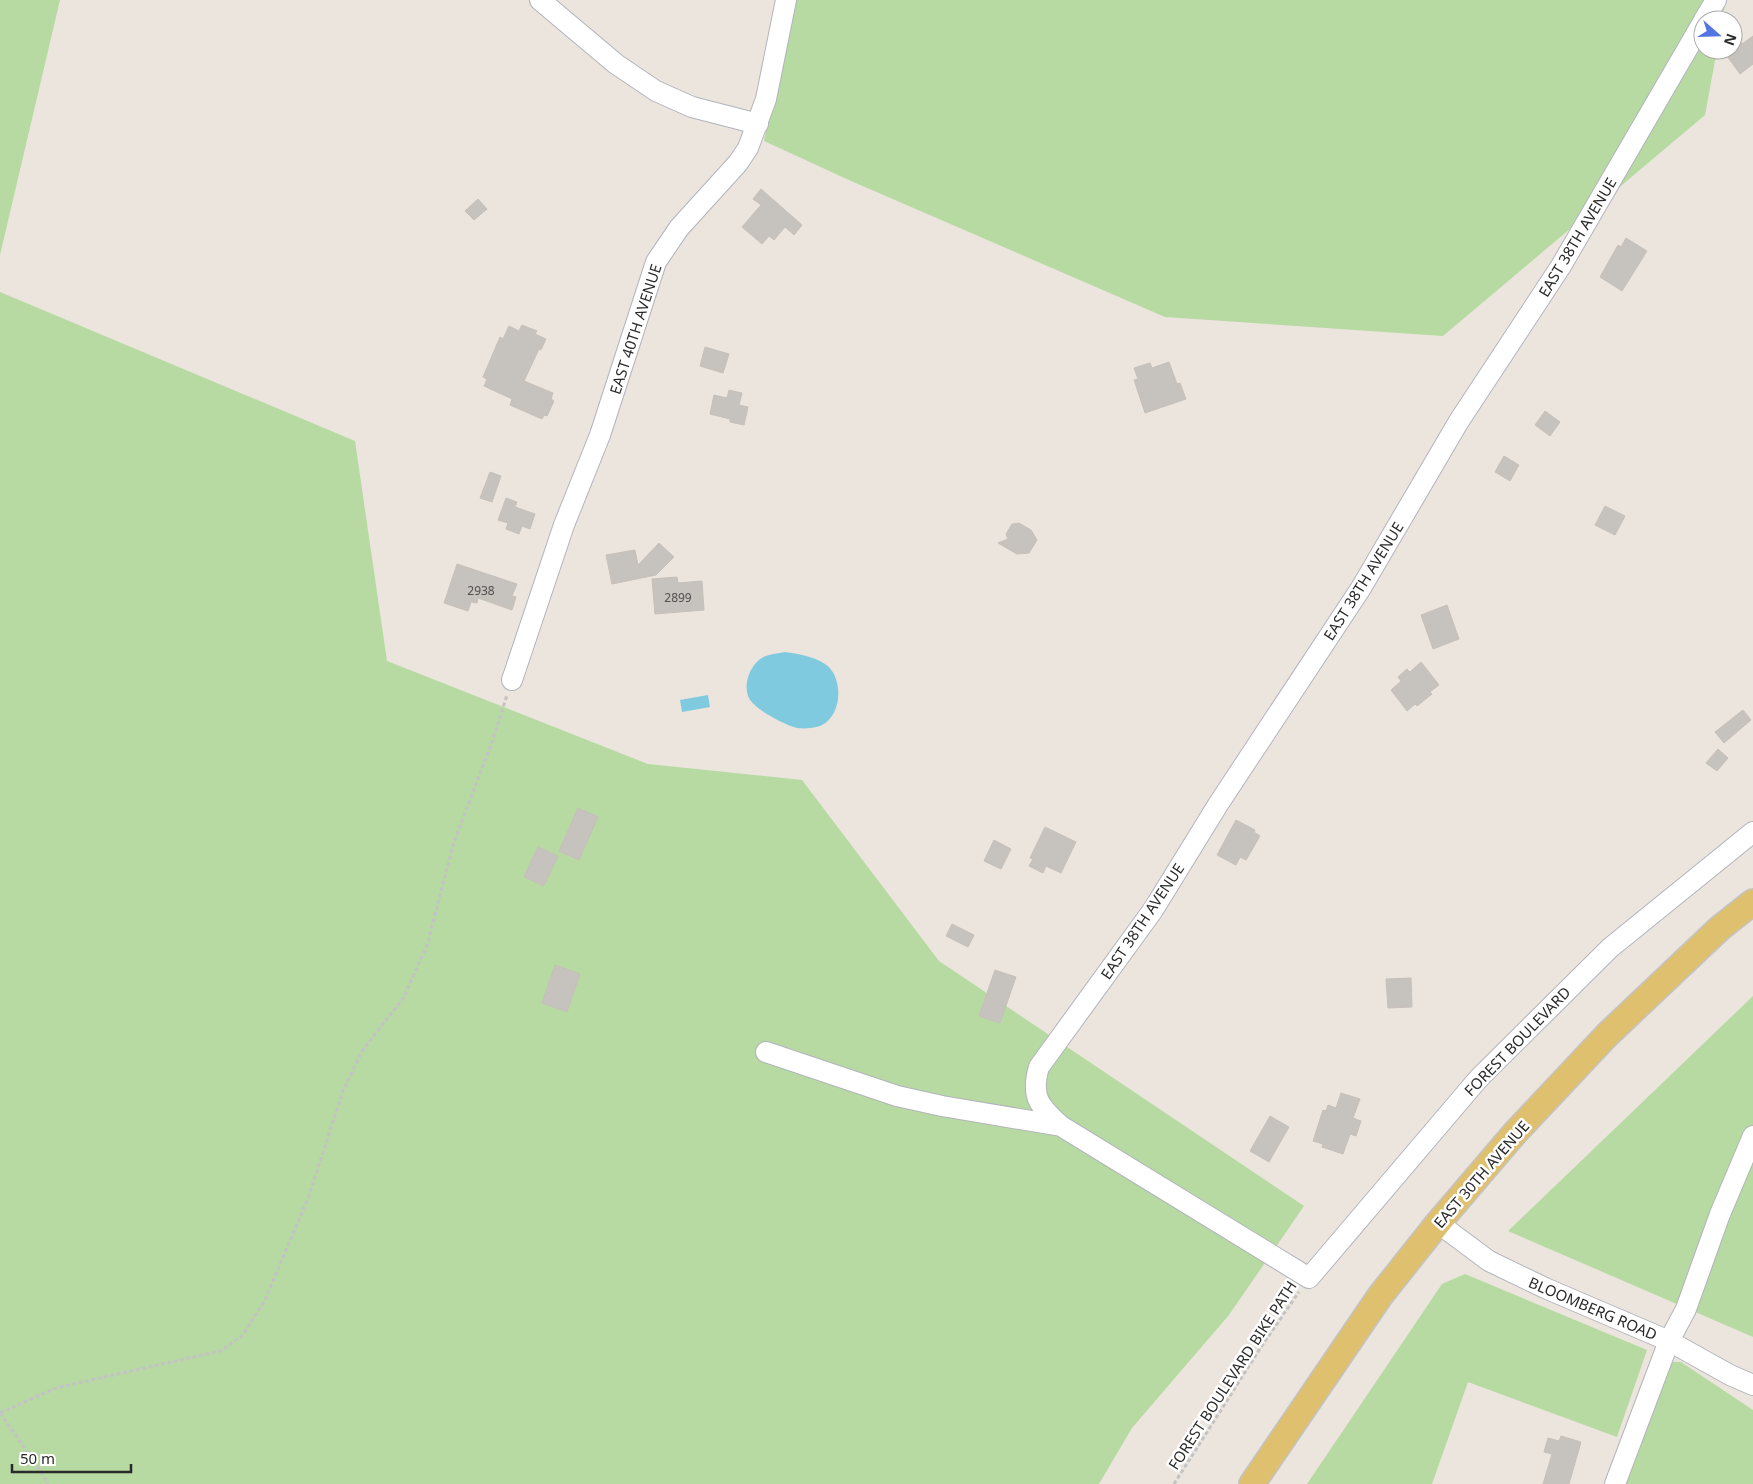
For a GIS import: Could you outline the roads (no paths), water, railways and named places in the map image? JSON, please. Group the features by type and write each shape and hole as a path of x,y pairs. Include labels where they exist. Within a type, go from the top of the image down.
{"main road":[{"name":"EAST 30TH AVENUE","path":"1252,1484 1380,1296 1438,1223 1514,1134 1608,1035 1720,928 1753,902"}],"street":[{"path":"540,0 616,64 656,91 692,107 758,124"},
{"name":"EAST 40TH AVENUE","path":"512,680 564,525 600,435 656,262 679,228 738,163 748,148 758,124 770,80 786,0"},
{"name":"EAST 38TH AVENUE","path":"1309,1278 1061,1126 1038,1104 1034,1081 1039,1067 1153,910 1219,804 1361,588 1460,421 1561,266 1693,40"},
{"name":"FOREST BOULEVARD","path":"1309,1278 1479,1078 1610,948 1753,832"},
{"name":"EAST 38TH AVENUE","path":"766,1052 897,1096 942,1106 1061,1126"},
{"path":"1615,1484 1669,1341 1686,1309 1720,1214 1753,1136"},
{"name":"BLOOMBERG ROAD","path":"1438,1223 1489,1261 1545,1288 1669,1341 1753,1385"}],"water":[{"path":"785,652 820,661 831,670 835,677 838,687 837,706 828,721 820,726 797,728 763,712 749,698 747,683 755,663 764,656"},
{"path":"708,695 710,707 682,712 680,700"}]}
